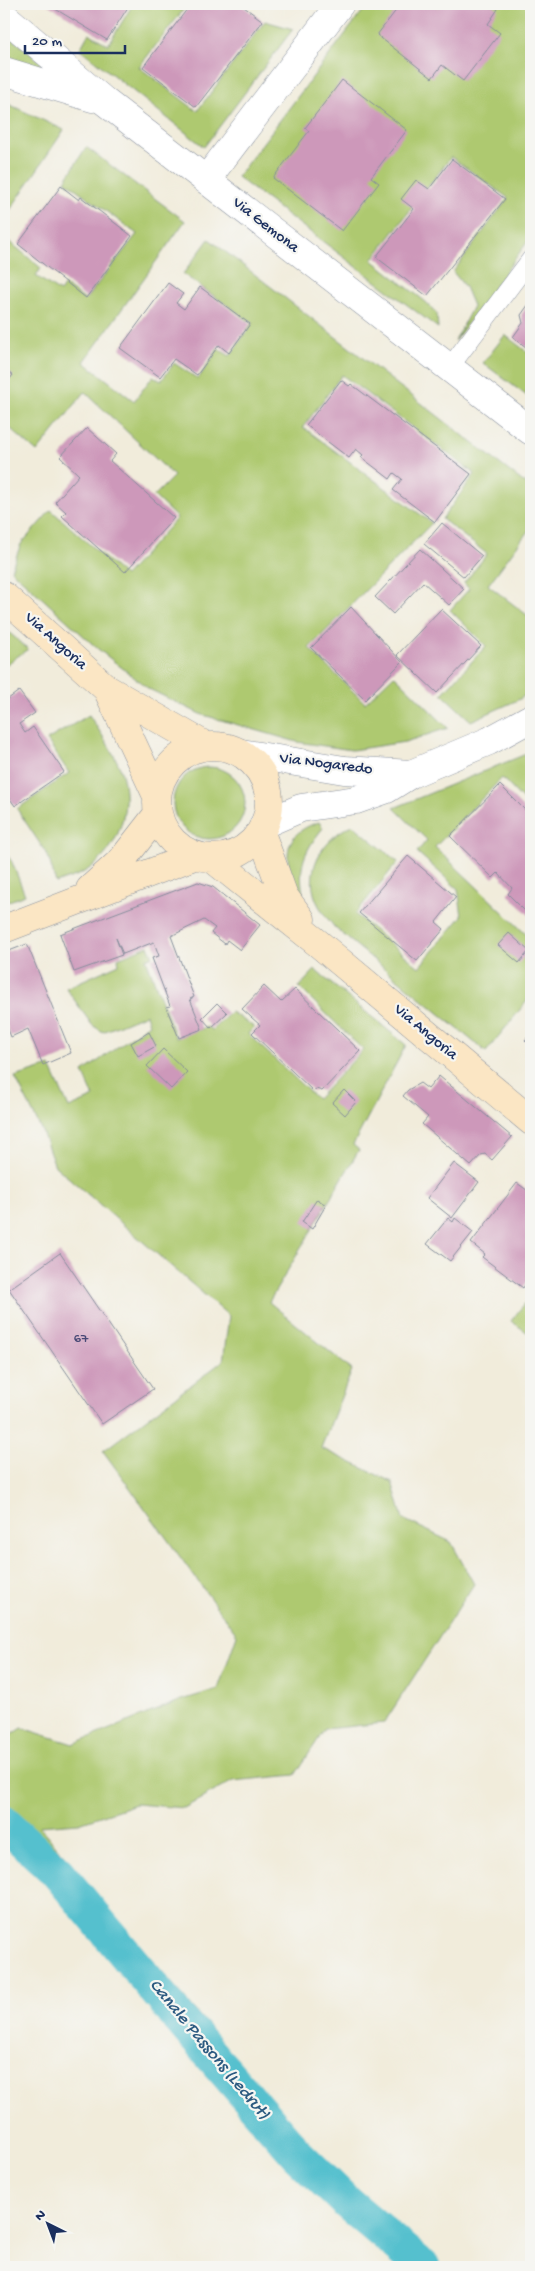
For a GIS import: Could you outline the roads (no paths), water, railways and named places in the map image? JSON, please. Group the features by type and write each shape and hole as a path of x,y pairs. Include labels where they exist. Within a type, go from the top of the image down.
{"street":[{"path":"206,180 340,4"},
{"name":"Via Gemona","path":"4,16 104,101 531,431"},
{"path":"4,71 104,101"},
{"name":"Via Angoria","path":"4,596 107,688 206,746"},
{"name":"Via Angoria","path":"107,688 157,805"},
{"name":"Via Nogaredo","path":"262,828 301,808 356,800 387,789 411,774 489,741 531,718"},
{"path":"4,929 80,898 203,858 232,856 248,846 262,828 268,816 270,798 265,780 255,764 241,753 224,747 206,746 188,751 173,762 162,778 157,805 122,860 80,898"},
{"name":"Via Nogaredo","path":"241,753 344,770 411,774"},
{"path":"157,805 164,832 177,847 203,858"},
{"name":"Via Angoria","path":"262,828 284,896 320,944"},
{"name":"Via Angoria","path":"203,858 320,944 531,1121"}],"lane":[{"path":"449,368 531,259"}],"waterway":[{"name":"Canale Passons (Ledrut)","path":"4,1823 57,1872 183,2023 297,2154 344,2200 423,2267"}]}
